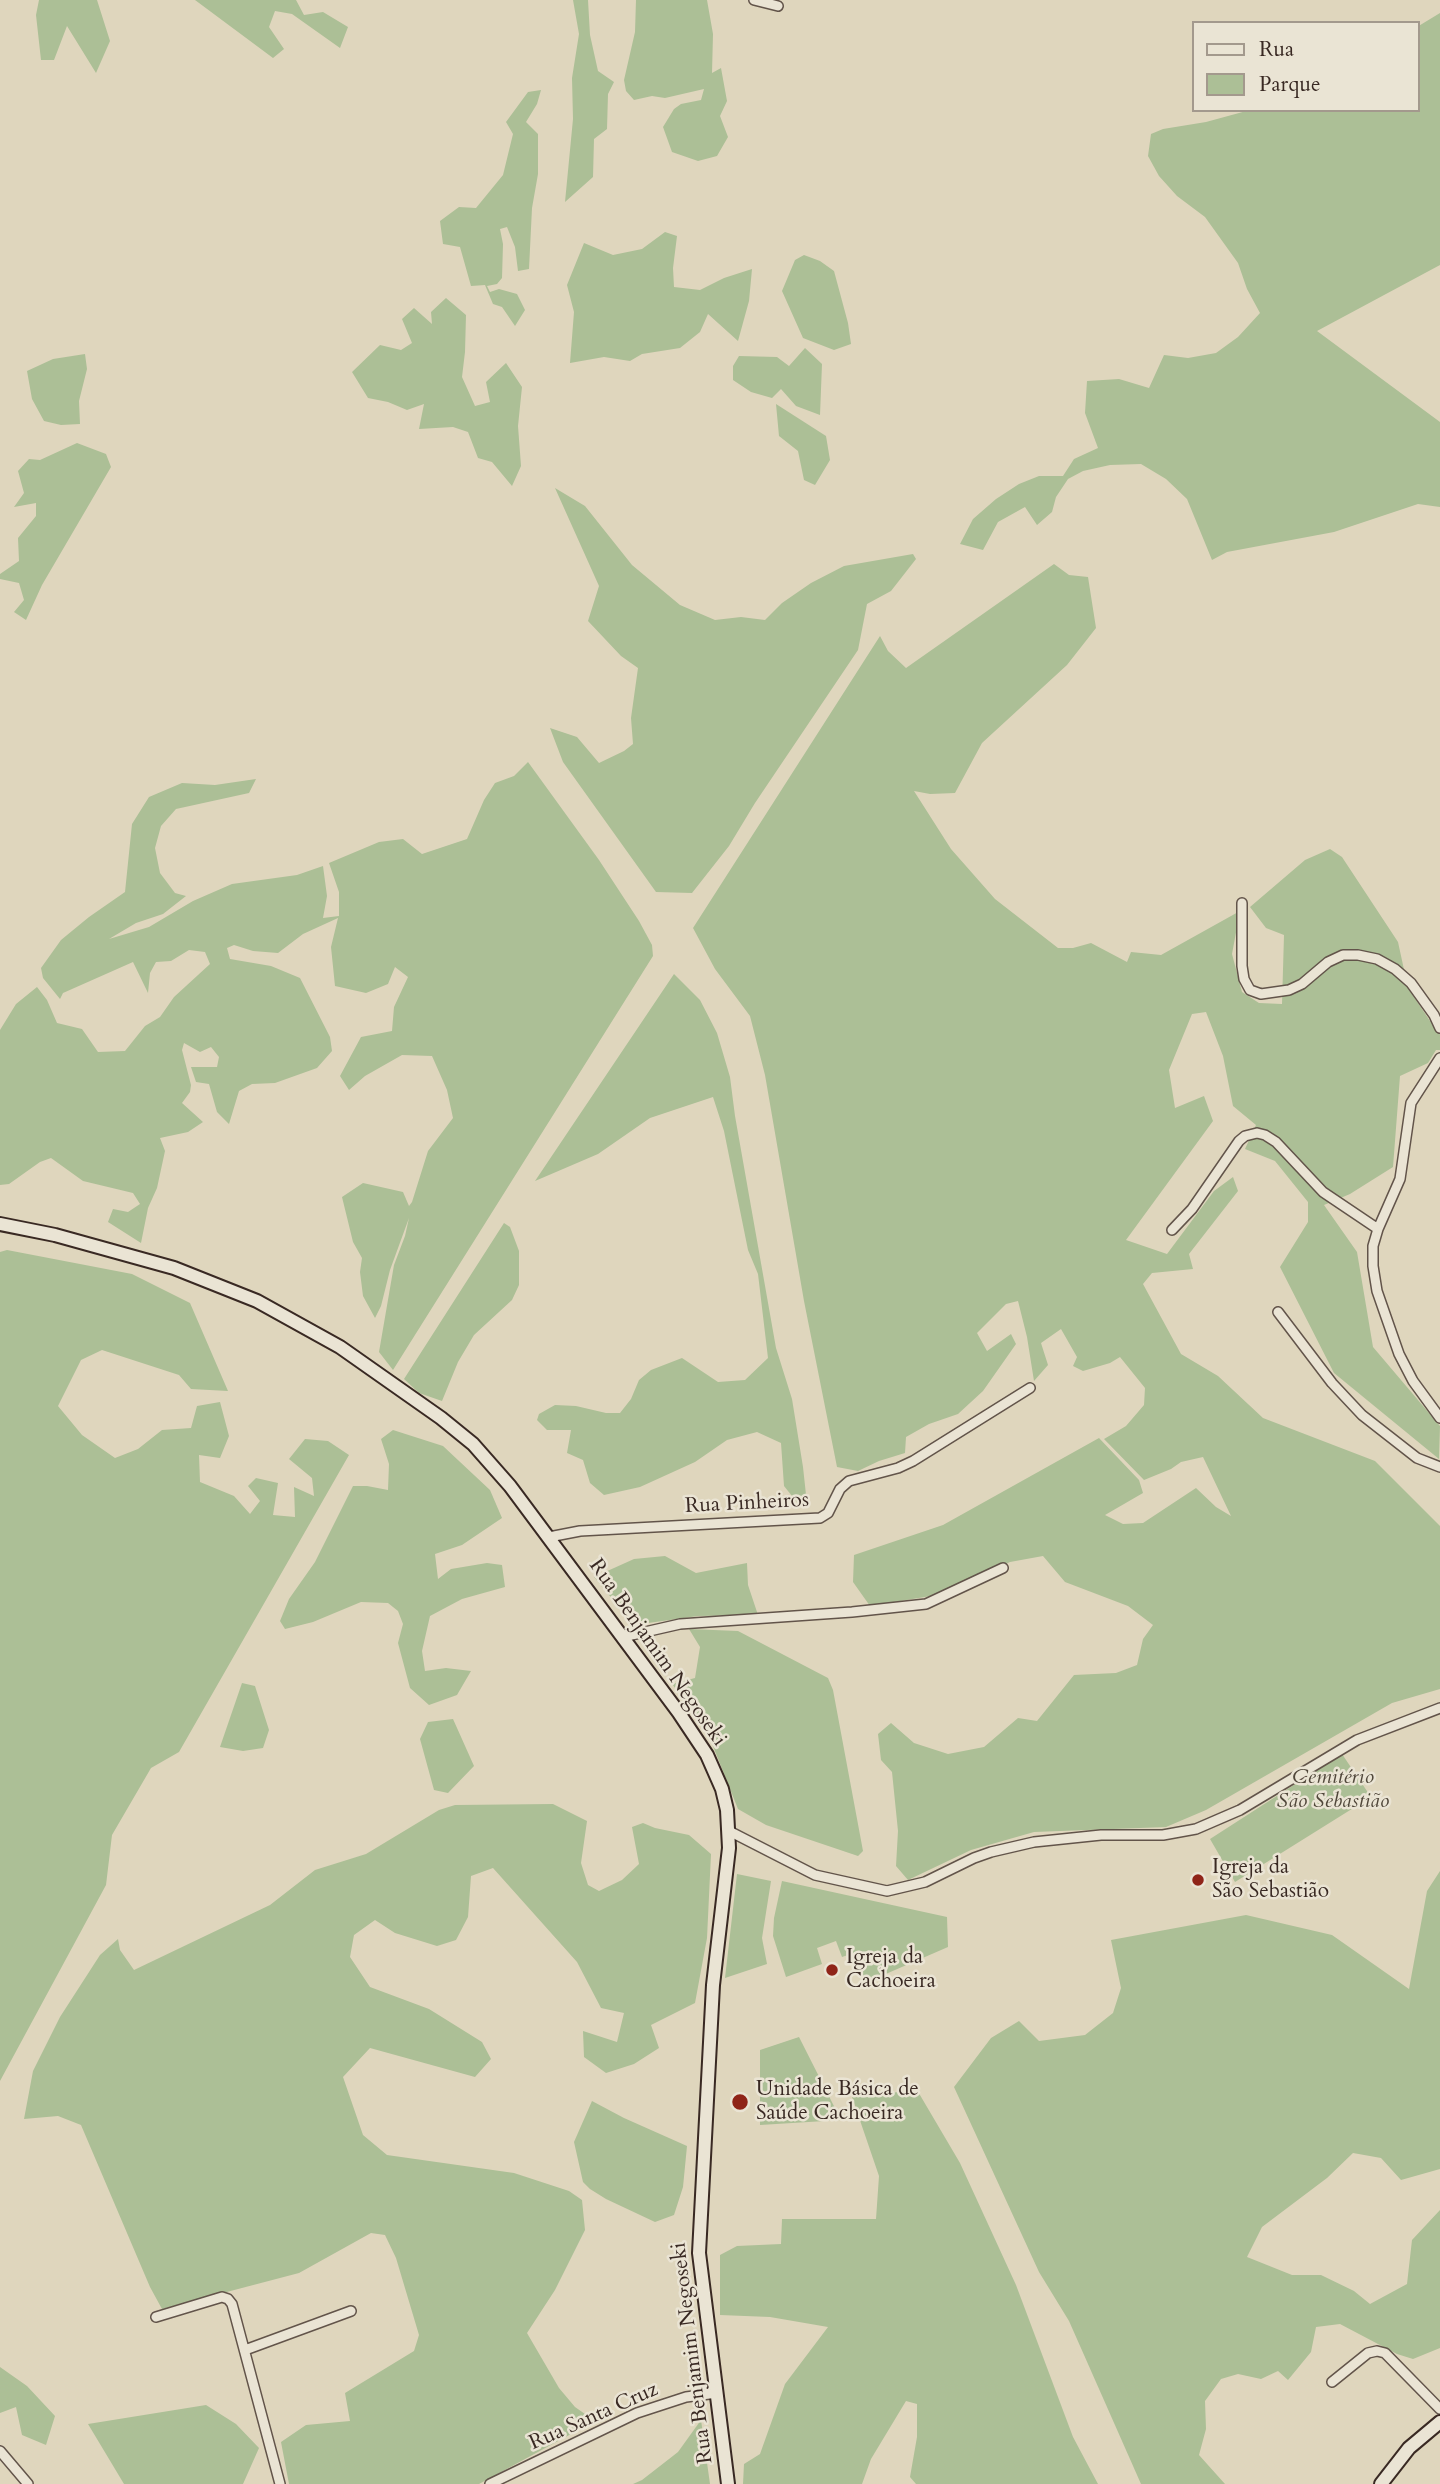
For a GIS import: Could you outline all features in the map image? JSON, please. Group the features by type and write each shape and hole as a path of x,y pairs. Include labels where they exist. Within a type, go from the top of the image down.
{"main road":[{"name":"Rua Benjamim Negoseki","path":"0,1224 55,1235 174,1268 257,1301 300,1323 374,1370 473,1444 549,1537 707,1755 722,1789 729,1831 713,1976 698,2230 700,2265 728,2484"},
{"path":"1381,2484 1409,2448 1440,2422"}],"street":[{"path":"754,0 778,6"},
{"path":"1242,903 1242,966 1244,979 1251,990 1261,994 1289,990 1302,984 1328,962 1343,955 1358,955 1377,959 1395,969 1411,983 1434,1014 1440,1028"},
{"path":"1440,1058 1412,1102 1400,1179 1373,1246 1373,1266 1389,1328 1413,1381 1440,1418"},
{"path":"1172,1230 1192,1209 1239,1141 1245,1136 1257,1133 1276,1142 1322,1192 1378,1229"},
{"path":"1278,1312 1332,1383 1362,1415 1417,1458 1440,1467"},
{"name":"Rua Pinheiros","path":"549,1537 580,1531 820,1518 828,1513 840,1489 849,1481 898,1468 913,1461 1030,1388"},
{"path":"623,1637 680,1624 926,1604 1003,1568"},
{"path":"729,1831 815,1875 887,1891 925,1882 983,1855 1034,1842 1101,1835 1163,1835 1196,1829 1240,1810 1357,1740 1440,1708"},
{"path":"156,2317 222,2298 228,2299 235,2310 280,2484"},
{"path":"245,2350 351,2311"},
{"path":"1332,2382 1368,2353 1385,2353 1440,2409"},
{"name":"Rua Santa Cruz","path":"490,2484 637,2413 686,2397 717,2393"},
{"path":"0,2451 28,2484"}],"green space":[{"path":"39,0 97,0 110,41 96,73 67,26 54,60 41,60 36,15"},
{"path":"195,0 296,0 304,15 323,12 348,27 340,48 292,14 275,11 269,27 284,49 273,58"},
{"path":"573,0 588,0 590,35 598,71 614,82 608,94 607,129 594,139 593,177 565,202 573,119 572,78 579,34"},
{"path":"636,0 707,0 713,34 712,73 721,68 727,101 720,116 728,137 717,156 698,161 672,152 663,127 674,109 681,104 701,100 704,89 665,98 652,96 634,100 626,91 624,80 635,32"},
{"path":"1440,13 1440,265 1317,331 1440,422 1440,507 1418,504 1334,532 1227,552 1212,560 1187,499 1166,479 1141,464 1110,465 1083,471 1068,479 1056,497 1052,512 1037,525 1025,507 998,522 983,550 960,544 973,519 996,499 1019,484 1039,476 1063,476 1074,459 1098,448 1085,413 1087,381 1119,379 1149,388 1164,355 1188,358 1216,353 1238,337 1260,313 1247,289 1238,263 1205,217 1177,196 1159,176 1148,156 1151,134 1243,112 1419,112 1419,26"},
{"path":"541,90 537,104 526,122 538,134 538,174 532,208 529,269 518,271 515,247 507,227 500,229 503,244 502,278 497,284 487,286 490,292 499,289 517,294 525,310 515,326 502,307 493,304 485,285 471,286 460,247 443,244 440,221 459,207 476,208 503,175 513,134 506,122 528,92"},
{"path":"665,232 677,236 673,268 674,287 700,290 724,278 752,269 749,301 738,341 708,314 700,332 680,348 642,354 630,361 604,357 570,363 574,312 567,285 584,243 613,255 642,249"},
{"path":"804,255 820,261 834,271 851,344 834,350 803,338 782,291 795,260"},
{"path":"446,298 466,315 462,377 475,406 490,402 486,382 506,363 522,387 518,426 521,466 512,486 492,462 478,458 468,432 453,427 419,429 424,404 407,410 368,398 352,372 380,345 401,350 412,343 402,319 414,308 432,324 431,312"},
{"path":"805,348 822,364 820,415 796,406 781,389 772,398 751,392 733,380 733,366 739,356 777,357 789,366"},
{"path":"85,354 87,369 79,401 80,424 61,425 44,421 32,399 27,371 53,359"},
{"path":"776,404 826,436 830,460 815,485 804,480 798,451 779,436"},
{"path":"77,443 106,454 111,467 42,585 26,620 14,612 24,600 19,583 0,579 0,574 19,561 18,538 36,516 36,503 14,507 24,493 18,471 29,459 40,460"},
{"path":"555,488 585,506 632,565 680,605 715,620 741,617 765,620 782,603 811,583 844,566 913,554 916,559 891,591 867,604 858,650 729,846 692,893 656,892 563,762 550,728 577,737 599,763 624,751 633,744 631,718 638,668 621,656 588,621 599,586"},
{"path":"1054,564 1069,575 1088,577 1096,628 1067,665 982,743 955,793 930,794 914,791 951,849 995,899 1058,948 1073,948 1091,943 1127,962 1131,952 1161,955 1240,911 1232,954 1242,992 1259,1003 1282,1004 1284,935 1266,928 1250,907 1305,860 1330,849 1342,857 1398,942 1408,988 1430,1021 1440,1019 1440,1050 1436,1050 1428,1063 1400,1076 1393,1167 1350,1194 1324,1205 1357,1252 1373,1347 1440,1426 1439,1459 1334,1373 1280,1267 1308,1222 1308,1202 1275,1161 1245,1149 1256,1125 1233,1106 1223,1056 1206,1012 1192,1014 1169,1070 1175,1108 1204,1096 1213,1121 1126,1240 1167,1254 1214,1191 1233,1177 1238,1191 1189,1254 1193,1269 1152,1273 1143,1284 1181,1354 1218,1376 1263,1418 1375,1461 1440,1526 1440,1689 1392,1703 1206,1810 1166,1827 1034,1832 971,1850 908,1880 896,1866 898,1831 892,1772 881,1760 878,1734 891,1723 914,1743 948,1754 984,1747 1018,1718 1037,1721 1074,1675 1116,1673 1137,1665 1143,1639 1153,1625 1128,1606 1065,1582 1043,1556 1010,1562 937,1595 870,1606 853,1582 854,1555 943,1525 1099,1438 1139,1480 1143,1493 1105,1515 1123,1524 1143,1523 1196,1488 1216,1507 1231,1516 1203,1457 1181,1462 1144,1480 1104,1439 1126,1426 1144,1405 1145,1388 1120,1357 1083,1371 1073,1366 1077,1357 1061,1329 1041,1343 1048,1365 1034,1381 1018,1301 1006,1304 977,1333 987,1351 1011,1334 1016,1344 983,1391 958,1414 929,1424 906,1437 905,1453 858,1471 837,1467 804,1301 765,1075 750,1016 715,969 693,928 880,636 888,651 906,668"},
{"path":"528,762 599,860 639,921 652,945 653,956 393,1370 379,1352 394,1265 409,1218 375,1318 363,1296 360,1272 362,1258 353,1242 342,1197 363,1183 403,1192 409,1206 428,1151 453,1118 447,1090 432,1056 402,1055 365,1076 349,1090 340,1076 361,1037 392,1031 394,1007 408,977 395,967 388,984 366,993 335,986 331,947 338,918 303,934 278,953 253,951 234,945 227,948 230,959 271,966 300,978 330,1037 332,1051 317,1068 275,1083 252,1084 239,1091 229,1124 217,1112 209,1084 196,1082 191,1067 217,1067 219,1057 211,1047 200,1052 184,1043 182,1050 191,1085 190,1092 182,1103 203,1122 188,1132 160,1138 165,1151 141,1243 108,1222 113,1209 128,1212 140,1204 133,1193 83,1181 51,1158 40,1162 9,1184 0,1185 0,1030 16,1004 37,987 47,1000 57,1023 82,1029 98,1052 125,1051 145,1026 160,1017 174,997 210,964 205,952 189,950 171,961 156,962 150,973 148,993 133,962 63,993 60,999 43,978 41,968 61,940 125,892 132,824 149,797 182,783 215,785 256,779 249,793 176,809 161,826 155,848 160,873 175,893 186,896 163,914 136,923 109,939 149,927 193,901 232,884 297,875 323,866 327,896 323,918 339,916 339,892 329,863 379,842 403,839 422,854 467,839 484,800 495,783 514,776"},
{"path":"674,974 700,1000 717,1033 730,1077 776,1348 792,1399 807,1504 800,1506 784,1486 781,1443 757,1432 727,1440 695,1462 640,1487 604,1495 590,1483 583,1460 567,1453 571,1430 547,1430 537,1420 539,1414 555,1405 620,1413 631,1399 639,1380 651,1370 682,1358 718,1382 745,1380 768,1358 758,1274 748,1250 724,1131 713,1097 650,1118 598,1154 535,1181"},
{"path":"504,1223 510,1227 519,1251 519,1285 512,1300 474,1335 458,1362 442,1401 419,1393 404,1379"},
{"path":"7,1250 132,1274 190,1303 228,1391 191,1389 179,1375 102,1350 81,1360 58,1406 82,1435 115,1458 138,1449 162,1430 191,1428 197,1406 220,1402 229,1436 220,1458 199,1455 200,1482 234,1496 250,1514 260,1501 248,1486 256,1478 278,1483 273,1515 295,1517 294,1487 314,1496 312,1478 289,1459 305,1439 328,1441 349,1455 179,1752 151,1768 112,1835 106,1885 0,2081 0,1252"},
{"path":"393,1430 443,1446 490,1490 502,1518 462,1545 435,1554 438,1579 451,1569 487,1563 502,1565 505,1587 462,1599 430,1616 422,1651 425,1671 446,1668 471,1671 457,1695 429,1705 410,1688 398,1643 403,1624 398,1611 388,1603 361,1602 313,1622 285,1629 280,1621 289,1599 315,1562 353,1486 388,1490 389,1464 381,1439"},
{"path":"665,1556 696,1573 747,1563 748,1585 758,1615 698,1616 634,1625 594,1577 634,1559"},
{"path":"689,1629 738,1631 828,1678 833,1690 863,1851 858,1856 766,1825 738,1809 705,1726 672,1684 695,1678 700,1647"},
{"path":"242,1683 255,1686 269,1730 263,1748 243,1751 220,1747"},
{"path":"453,1719 474,1766 448,1793 434,1790 420,1739 428,1722"},
{"name":"Cemitério São Sebastião","path":"1342,1754 1371,1797 1235,1882 1210,1839"},
{"path":"553,1804 587,1821 581,1863 588,1885 599,1891 622,1880 639,1864 632,1827 643,1823 689,1835 711,1854 707,1938 695,2003 651,2025 659,2048 634,2064 606,2073 584,2057 583,2031 617,2042 624,2013 601,2008 577,1962 493,1868 471,1876 468,1917 456,1940 437,1946 395,1933 375,1920 354,1935 350,1957 370,1987 429,2009 482,2042 491,2059 475,2077 370,2048 343,2077 363,2135 387,2155 514,2173 569,2191 582,2200 585,2230 555,2290 527,2333 559,2388 575,2407 595,2421 479,2484 289,2484 281,2442 306,2425 350,2421 345,2393 414,2351 419,2335 396,2258 385,2235 371,2233 299,2273 162,2309 150,2287 81,2125 58,2116 24,2119 33,2071 60,2017 100,1955 118,1939 120,1950 134,1970 270,1905 315,1870 366,1854 439,1810 455,1805"},
{"path":"1440,1871 1440,2169 1401,2180 1381,2158 1353,2153 1327,2178 1262,2227 1247,2257 1292,2275 1321,2275 1354,2291 1370,2304 1407,2284 1412,2240 1440,2210 1440,2348 1413,2359 1397,2354 1340,2324 1316,2327 1311,2352 1288,2380 1278,2371 1261,2379 1238,2374 1221,2379 1205,2401 1206,2429 1199,2455 1225,2484 1141,2484 1069,2321 1039,2272 954,2087 991,2038 1019,2021 1039,2041 1085,2035 1113,2013 1121,1988 1111,1940 1246,1915 1332,1935 1409,1989 1427,1891"},
{"path":"737,1874 771,1881 762,1938 767,1964 725,1978"},
{"path":"782,1881 947,1917 948,1947 865,1983 854,1953 842,1957 836,1941 817,1948 822,1964 786,1977 773,1936"},
{"path":"799,2037 841,2120 760,2125 760,2050"},
{"path":"917,2090 960,2163 1016,2285 1073,2437 1098,2484 916,2484 910,2477 917,2437 917,2404 906,2401 871,2459 862,2484 743,2484 744,2464 760,2454 785,2384 828,2327 770,2317 720,2315 720,2255 737,2246 781,2244 782,2219 876,2219 879,2176 852,2097"},
{"path":"592,2101 687,2146 683,2187 674,2215 655,2222 606,2199 583,2182 574,2142"},
{"path":"0,2367 27,2386 55,2416 46,2445 22,2435 16,2407 0,2413"},
{"path":"206,2405 236,2424 259,2448 243,2484 124,2484 88,2424"},
{"path":"701,2420 710,2484 633,2484 678,2452"}],"place":[{"name":"Igreja da São Sebastião","path":"1198,1880"},
{"name":"Igreja da Cachoeira","path":"832,1970"},
{"name":"Unidade Básica de Saúde Cachoeira","path":"740,2102"}]}
